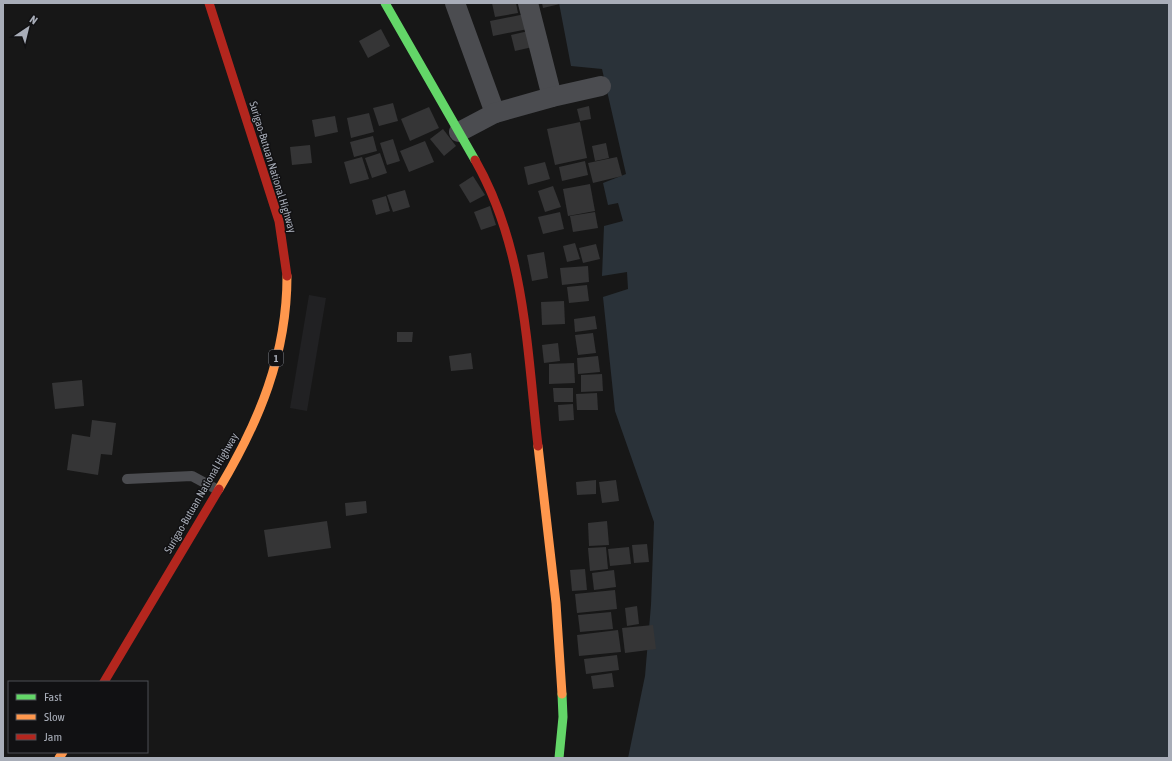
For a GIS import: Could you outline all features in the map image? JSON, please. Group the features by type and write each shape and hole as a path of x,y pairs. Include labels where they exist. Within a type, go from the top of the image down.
{"main road":[{"name":"Surigao-Butuan National Highway","path":"105,681 241,452 269,388 285,318 287,277 284,246 279,221 209,3"},
{"path":"385,3 483,174 505,225 521,292 556,603 563,717 559,758"}],"street":[{"path":"455,3 495,113"},
{"path":"528,3 552,97"},
{"path":"459,132 495,113 552,97 601,86"}],"lane":[{"path":"127,479 192,476 218,490"}],"shaded area":[{"path":"559,3 1169,3 1169,758 628,758 645,676 651,605 654,522 615,411 603,297 628,289 627,272 602,276 604,226 623,221 618,203 608,205 603,183 626,174 602,69 571,66"},
{"path":"309,295 326,298 307,411 290,408"}],"building":[{"path":"492,3 516,3 518,13 495,17"},
{"path":"542,3 560,3 560,4 543,8"},
{"path":"525,14 528,29 493,36 490,21"},
{"path":"381,29 390,46 368,58 359,41"},
{"path":"533,30 537,46 515,51 511,35"},
{"path":"393,103 398,121 379,126 373,108"},
{"path":"589,106 591,119 580,121 577,109"},
{"path":"429,107 439,128 410,141 401,119"},
{"path":"369,113 374,132 351,138 347,118"},
{"path":"335,116 338,132 315,137 312,120"},
{"path":"580,122 587,158 555,165 547,129"},
{"path":"443,129 456,146 444,156 430,139"},
{"path":"373,136 377,151 354,157 350,142"},
{"path":"393,139 400,161 387,165 380,143"},
{"path":"425,141 434,162 409,172 400,151"},
{"path":"606,143 609,158 595,161 592,146"},
{"path":"310,145 312,163 292,165 290,147"},
{"path":"380,153 387,173 372,178 365,158"},
{"path":"362,157 369,179 350,184 344,162"},
{"path":"617,157 622,176 593,183 588,163"},
{"path":"585,161 588,175 562,181 559,167"},
{"path":"545,162 550,179 528,185 524,167"},
{"path":"473,176 485,195 470,203 459,185"},
{"path":"590,184 595,211 568,216 563,189"},
{"path":"553,186 561,207 545,212 538,191"},
{"path":"405,190 410,207 393,212 387,195"},
{"path":"386,196 390,211 376,215 372,200"},
{"path":"490,206 496,225 481,230 474,212"},
{"path":"560,212 564,229 543,234 538,217"},
{"path":"595,212 598,228 573,232 570,216"},
{"path":"575,243 580,259 567,262 563,246"},
{"path":"596,244 600,259 583,263 579,248"},
{"path":"544,252 548,278 532,281 527,255"},
{"path":"588,266 589,282 562,285 560,268"},
{"path":"587,285 589,301 569,303 567,287"},
{"path":"564,301 565,324 542,325 541,302"},
{"path":"595,316 597,329 575,332 574,319"},
{"path":"397,332 413,332 412,342 397,342"},
{"path":"593,333 596,353 578,355 575,335"},
{"path":"558,343 560,361 544,363 542,345"},
{"path":"471,353 473,369 451,371 449,356"},
{"path":"598,356 600,372 578,374 577,358"},
{"path":"574,363 575,383 549,384 549,364"},
{"path":"602,374 603,391 581,392 581,375"},
{"path":"82,380 84,406 55,409 52,383"},
{"path":"553,388 573,388 573,402 554,402"},
{"path":"597,393 598,410 577,410 576,394"},
{"path":"573,404 574,420 559,421 558,405"},
{"path":"92,420 116,423 112,455 101,454 98,475 67,470 72,434 90,437"},
{"path":"596,480 596,494 577,495 576,482"},
{"path":"616,480 619,501 602,503 599,482"},
{"path":"366,501 367,513 346,516 345,503"},
{"path":"327,521 331,548 268,557 264,530"},
{"path":"607,521 609,545 589,546 588,523"},
{"path":"647,544 649,562 634,563 632,545"},
{"path":"606,547 608,569 590,571 588,548"},
{"path":"629,547 631,564 610,566 608,549"},
{"path":"585,569 587,590 572,591 570,570"},
{"path":"614,570 616,587 594,590 592,573"},
{"path":"615,590 617,609 577,613 575,594"},
{"path":"637,606 639,624 627,626 625,608"},
{"path":"611,612 613,629 580,632 578,615"},
{"path":"653,625 656,649 625,653 622,628"},
{"path":"618,630 621,652 579,656 577,635"},
{"path":"617,655 619,670 586,674 584,659"},
{"path":"612,673 614,687 593,689 591,676"}],"traffic: fast":[{"path":"385,3 475,160"},
{"path":"559,758 563,717 562,694"}],"traffic: slow":[{"path":"219,489 246,439 268,387 282,333 286,305 287,276"},
{"path":"538,446 556,603 562,694"},
{"path":"59,758 62,753"}],"traffic: jam":[{"path":"209,3 279,221 287,276"},
{"path":"475,160 492,193 514,263 526,336 538,446"},
{"path":"105,681 219,489"}]}
